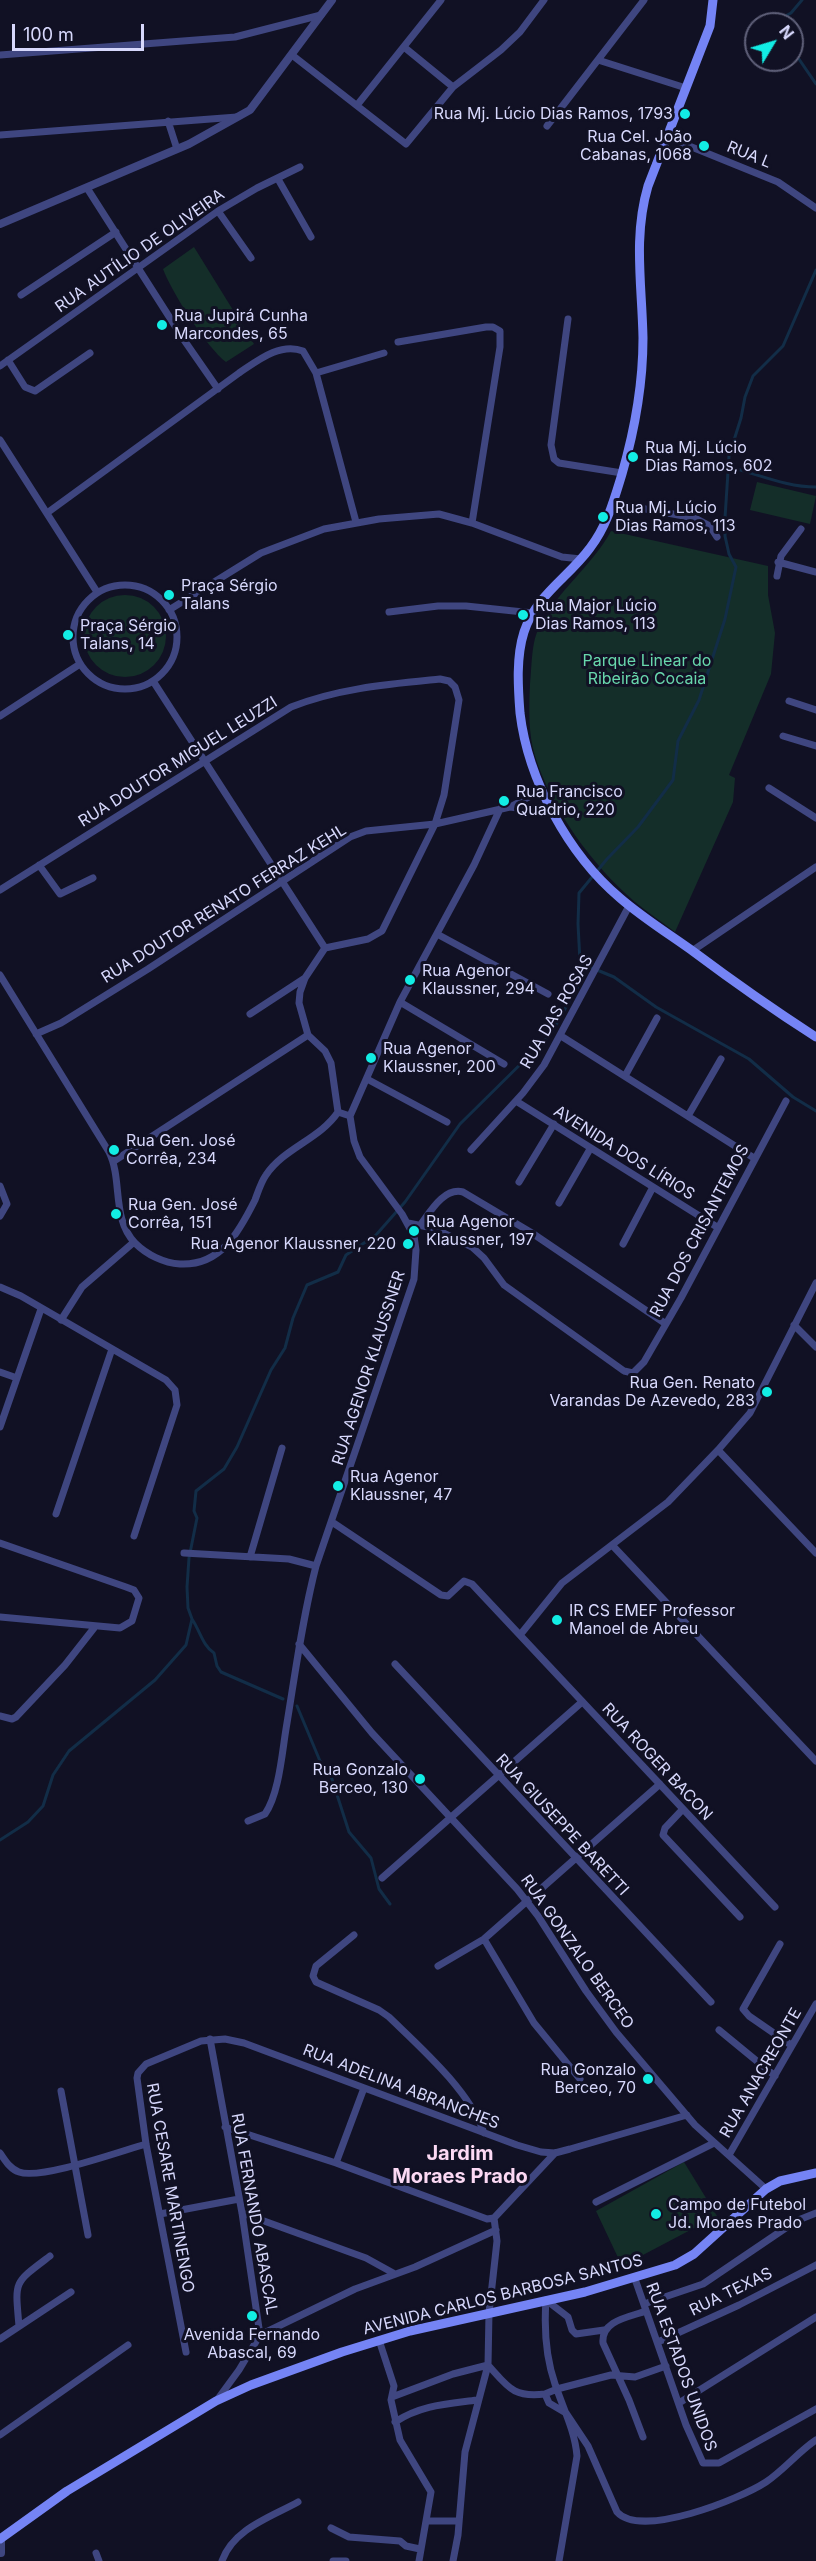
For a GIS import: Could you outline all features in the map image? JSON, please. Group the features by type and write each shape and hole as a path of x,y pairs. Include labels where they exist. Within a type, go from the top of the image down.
{"main road":[{"path":"712,0 710,26 640,213 639,247 643,340 640,399 622,473 605,525 581,559 553,585 533,613 524,634 518,684 525,745 542,790 554,813 599,879 629,906 774,1010 816,1037"},
{"name":"AVENIDA CARLOS BARBOSA SANTOS","path":"0,2539 66,2492 216,2401 229,2390 379,2340 634,2279 675,2265 694,2254 766,2189 780,2181 816,2173"}],"street":[{"path":"0,224 177,149 250,110 332,0"},
{"path":"358,104 441,0"},
{"path":"292,55 358,104 406,144 453,87 501,50 520,32 544,0"},
{"path":"547,126 644,0"},
{"path":"0,55 235,37 321,15"},
{"path":"404,47 453,87"},
{"path":"598,60 686,88"},
{"path":"0,135 239,116"},
{"path":"168,121 177,149"},
{"name":"RUA L","path":"667,137 778,182 816,208"},
{"name":"RUA AUTÍLIO DE OLIVEIRA","path":"0,366 218,211 300,166"},
{"path":"278,179 311,237"},
{"path":"87,188 218,389"},
{"path":"218,211 251,258"},
{"path":"21,295 116,232"},
{"path":"568,319 553,428 552,453 559,463 622,473"},
{"path":"398,342 486,327 493,327 500,331 500,347 472,524"},
{"path":"47,513 257,361 280,350 296,348 303,351 315,373 356,522"},
{"path":"8,360 25,387 35,391 90,353"},
{"path":"315,373 384,353"},
{"path":"0,440 97,592"},
{"path":"612,502 695,518 710,526 717,537"},
{"path":"169,609 261,553 297,537 356,522 439,514 562,557 581,559"},
{"path":"777,576 778,562 786,545 801,529"},
{"path":"562,557 568,571"},
{"path":"778,562 816,572"},
{"path":"123,584 141,587 157,596 169,609 176,626 177,644 171,661 153,681 136,688 118,689 93,678 80,664 73,643 75,621 86,601 97,592 123,584"},
{"path":"389,612 438,606 466,606 533,613"},
{"path":"1,714 80,664"},
{"name":"RUA DOUTOR MIGUEL LEUZZI","path":"0,890 275,715 308,700 362,687 440,679 449,681 455,687 459,700 448,776 435,824 382,931 368,939 326,948"},
{"path":"153,681 326,948 305,978 299,1003 308,1035 324,1051 331,1063 338,1112"},
{"path":"789,701 816,710"},
{"path":"783,736 816,746"},
{"path":"769,788 816,818"},
{"path":"510,807 542,790"},
{"path":"510,807 554,813"},
{"name":"RUA DOUTOR RENATO FERRAZ KEHL","path":"36,1034 61,1023 148,969 336,845 366,831 435,824 510,807"},
{"path":"338,1112 350,1116 400,1002 474,865 500,809"},
{"path":"39,865 60,894 93,878"},
{"path":"692,951 816,867"},
{"name":"RUA DAS ROSAS","path":"471,1150 533,1081 561,1036 629,906"},
{"path":"437,934 548,994"},
{"path":"0,975 114,1161 117,1200 122,1220 134,1242 151,1256 169,1263 199,1262 223,1250 238,1231 266,1175 281,1159 320,1132 338,1112"},
{"path":"250,1014 305,978"},
{"path":"400,1002 504,1064"},
{"path":"626,1076 657,1018"},
{"path":"114,1161 308,1035"},
{"path":"561,1036 754,1158"},
{"path":"688,1116 721,1059"},
{"path":"367,1079 447,1122"},
{"name":"AVENIDA DOS LÍRIOS","path":"516,1101 717,1227"},
{"name":"RUA DOS CRISANTEMOS","path":"421,1224 472,1247 484,1258 504,1285 624,1371 636,1372 666,1324 786,1101"},
{"name":"RUA AGENOR KLAUSSNER","path":"248,1821 265,1814 272,1800 284,1742 299,1644 316,1566 414,1278 416,1250 414,1236 395,1203 360,1156 354,1141 350,1116"},
{"path":"519,1182 554,1124"},
{"path":"559,1203 590,1149"},
{"path":"0,1186 7,1204 0,1216"},
{"path":"623,1244 653,1187"},
{"path":"408,1223 421,1224 447,1194 457,1190 532,1233 666,1324"},
{"path":"61,1320 82,1287 134,1242"},
{"path":"520,1635 562,1583 668,1502 750,1413 816,1283"},
{"path":"0,1287 166,1380 175,1390 177,1405 134,1536"},
{"path":"0,1427 41,1308"},
{"path":"794,1325 816,1347"},
{"path":"56,1514 112,1349"},
{"path":"0,1372 17,1378"},
{"path":"250,1557 282,1448"},
{"path":"718,1450 816,1553"},
{"name":"RUA ROGER BACON","path":"332,1522 444,1596 468,1581 775,1907"},
{"path":"0,1543 126,1587 137,1594 138,1605 128,1625 120,1628 94,1628 0,1617"},
{"path":"612,1545 816,1761"},
{"path":"184,1553 289,1559 316,1566"},
{"path":"0,1716 12,1719 16,1717 65,1665 94,1628"},
{"name":"RUA GONZALO BERCEO","path":"299,1644 372,1733 526,1901 602,2014 687,2115 714,2143 766,2189"},
{"name":"RUA GIUSEPPE BARETTI","path":"395,1664 711,2002"},
{"path":"382,1878 582,1702"},
{"path":"438,1966 484,1939 660,1784"},
{"path":"683,1809 665,1828 663,1835 741,1917"},
{"path":"354,1935 316,1966 313,1976 316,1982 379,2010 389,2018 464,2095 484,2133"},
{"path":"484,1939 534,2023 579,2079"},
{"path":"780,1944 744,2009 749,2016 791,2045"},
{"name":"RUA ANACREONTE","path":"729,2155 816,2004"},
{"path":"719,2030 775,2076"},
{"name":"RUA ADELINA ABRANCHES","path":"210,2039 225,2039 254,2046 484,2133 541,2152 555,2153 687,2115"},
{"name":"RUA FERNANDO ABASCAL","path":"210,2039 242,2213 260,2335 229,2390"},
{"name":"RUA CESARE MARTINENGO","path":"186,2352 146,2144 138,2073 146,2064 210,2039"},
{"path":"336,2163 364,2088"},
{"path":"61,2091 73,2165 88,2235"},
{"path":"225,2127 336,2163 487,2219 494,2218 555,2153"},
{"path":"596,2202 714,2143"},
{"path":"0,2153 11,2167 28,2174 73,2165 146,2144"},
{"path":"160,2214 239,2199"},
{"path":"242,2213 366,2258 395,2274"},
{"path":"546,2300 568,2317 572,2330 576,2334 604,2330 645,2308 703,2284 796,2221 816,2213"},
{"path":"453,2561 465,2452 488,2365 489,2313 496,2252 494,2218"},
{"path":"260,2335 336,2298 431,2260 496,2230"},
{"path":"19,2326 16,2295 20,2279 50,2256"},
{"name":"RUA TEXAS","path":"658,2342 739,2305 816,2265"},
{"name":"RUA ESTADOS UNIDOS","path":"634,2279 703,2463 719,2463 816,2409"},
{"path":"0,2339 71,2292"},
{"path":"546,2300 547,2342 556,2389 576,2443 577,2456 560,2560"},
{"path":"679,2403 816,2317"},
{"path":"604,2330 603,2343 643,2437"},
{"path":"379,2340 394,2386 392,2397 400,2440 431,2492 419,2561"},
{"path":"0,2435 128,2345"},
{"path":"488,2365 512,2392 531,2396 611,2375 635,2377 666,2366"},
{"path":"392,2397 453,2374 488,2365"},
{"path":"545,2394 549,2403 566,2413 588,2446 618,2512 623,2518 641,2522 664,2520 693,2512 754,2488 776,2474 816,2440"},
{"path":"395,2422 410,2412 427,2406 477,2400"},
{"path":"222,2561 233,2543 247,2530 298,2502"},
{"path":"426,2521 459,2521"},
{"path":"331,2528 350,2537 400,2541 406,2546 420,2549"},
{"path":"0,2539 2,2555"},
{"path":"96,2553 99,2561"},
{"path":"333,2561 346,2561"}],"green space":[{"path":"194,247 254,344 226,362 209,345 190,318 163,269"},
{"path":"757,482 816,496 810,524 750,510"},
{"name":"Parque Linear do Ribeirão Cocaia","path":"611,531 768,566 768,595 775,633 771,674 729,775 735,778 733,802 675,932 635,902 589,854 552,796 542,776 531,739 530,684 533,646 537,632 547,613 594,556"},
{"path":"117,595 133,595 148,602 159,613 166,628 163,652 154,665 133,677 117,677 102,670 91,659 84,644 84,628 91,613 102,602"},
{"name":"Campo de Futebol Jd. Moraes Prado","path":"684,2162 717,2216 622,2266 596,2211"}],"waterway":[{"path":"792,12 802,0"},
{"path":"804,66 816,84"},
{"path":"0,1840 28,1822 43,1806 53,1775 69,1751 155,1680 186,1645 192,1619 188,1608 187,1587 189,1558 197,1518 194,1511 196,1491 224,1469 237,1447 271,1370 285,1348 293,1318 307,1285 338,1272 346,1255 376,1235 405,1202 460,1124 550,1035 581,981 579,893 638,827 673,780 678,741 699,700 725,619 736,567 729,554 725,536 725,518 729,456 745,397 753,376 783,346 816,270"},
{"path":"729,467 783,483 816,487"},
{"path":"580,963 614,977 656,1007 749,1059 793,1097 816,1111"},
{"path":"192,1619 204,1642 214,1653 221,1672 283,1699"},
{"path":"297,1706 320,1761 330,1773 349,1832 371,1858 379,1889 390,1904"}],"place":[{"name":"Rua Mj. Lúcio Dias Ramos, 1793","path":"685,114"},
{"name":"Rua Cel. João Cabanas, 1068","path":"704,146"},
{"name":"Rua Jupirá Cunha Marcondes, 65","path":"162,325"},
{"name":"Rua Mj. Lúcio Dias Ramos, 602","path":"633,457"},
{"name":"Rua Mj. Lúcio Dias Ramos, 113","path":"603,517"},
{"name":"Praça Sérgio Talans","path":"169,595"},
{"name":"Rua Major Lúcio Dias Ramos, 113","path":"523,615"},
{"name":"Praça Sérgio Talans, 14","path":"68,635"},
{"name":"Rua Francisco Quadrio, 220","path":"504,801"},
{"name":"Rua Agenor Klaussner, 294","path":"410,980"},
{"name":"Rua Agenor Klaussner, 200","path":"371,1058"},
{"name":"Rua Gen. José Corrêa, 234","path":"114,1150"},
{"name":"Rua Gen. José Corrêa, 151","path":"116,1214"},
{"name":"Rua Agenor Klaussner, 197","path":"414,1231"},
{"name":"Rua Agenor Klaussner, 220","path":"408,1244"},
{"name":"Rua Gen. Renato Varandas De Azevedo, 283","path":"767,1392"},
{"name":"Rua Agenor Klaussner, 47","path":"338,1486"},
{"name":"IR CS EMEF Professor Manoel de Abreu","path":"557,1620"},
{"name":"Rua Gonzalo Berceo, 130","path":"420,1779"},
{"name":"Rua Gonzalo Berceo, 70","path":"648,2079"},
{"name":"Campo de Futebol Jd. Moraes Prado","path":"656,2214"},
{"name":"Avenida Fernando Abascal, 69","path":"252,2316"}],"district":[{"name":"Jardim Moraes Prado","path":"460,2166"}]}
